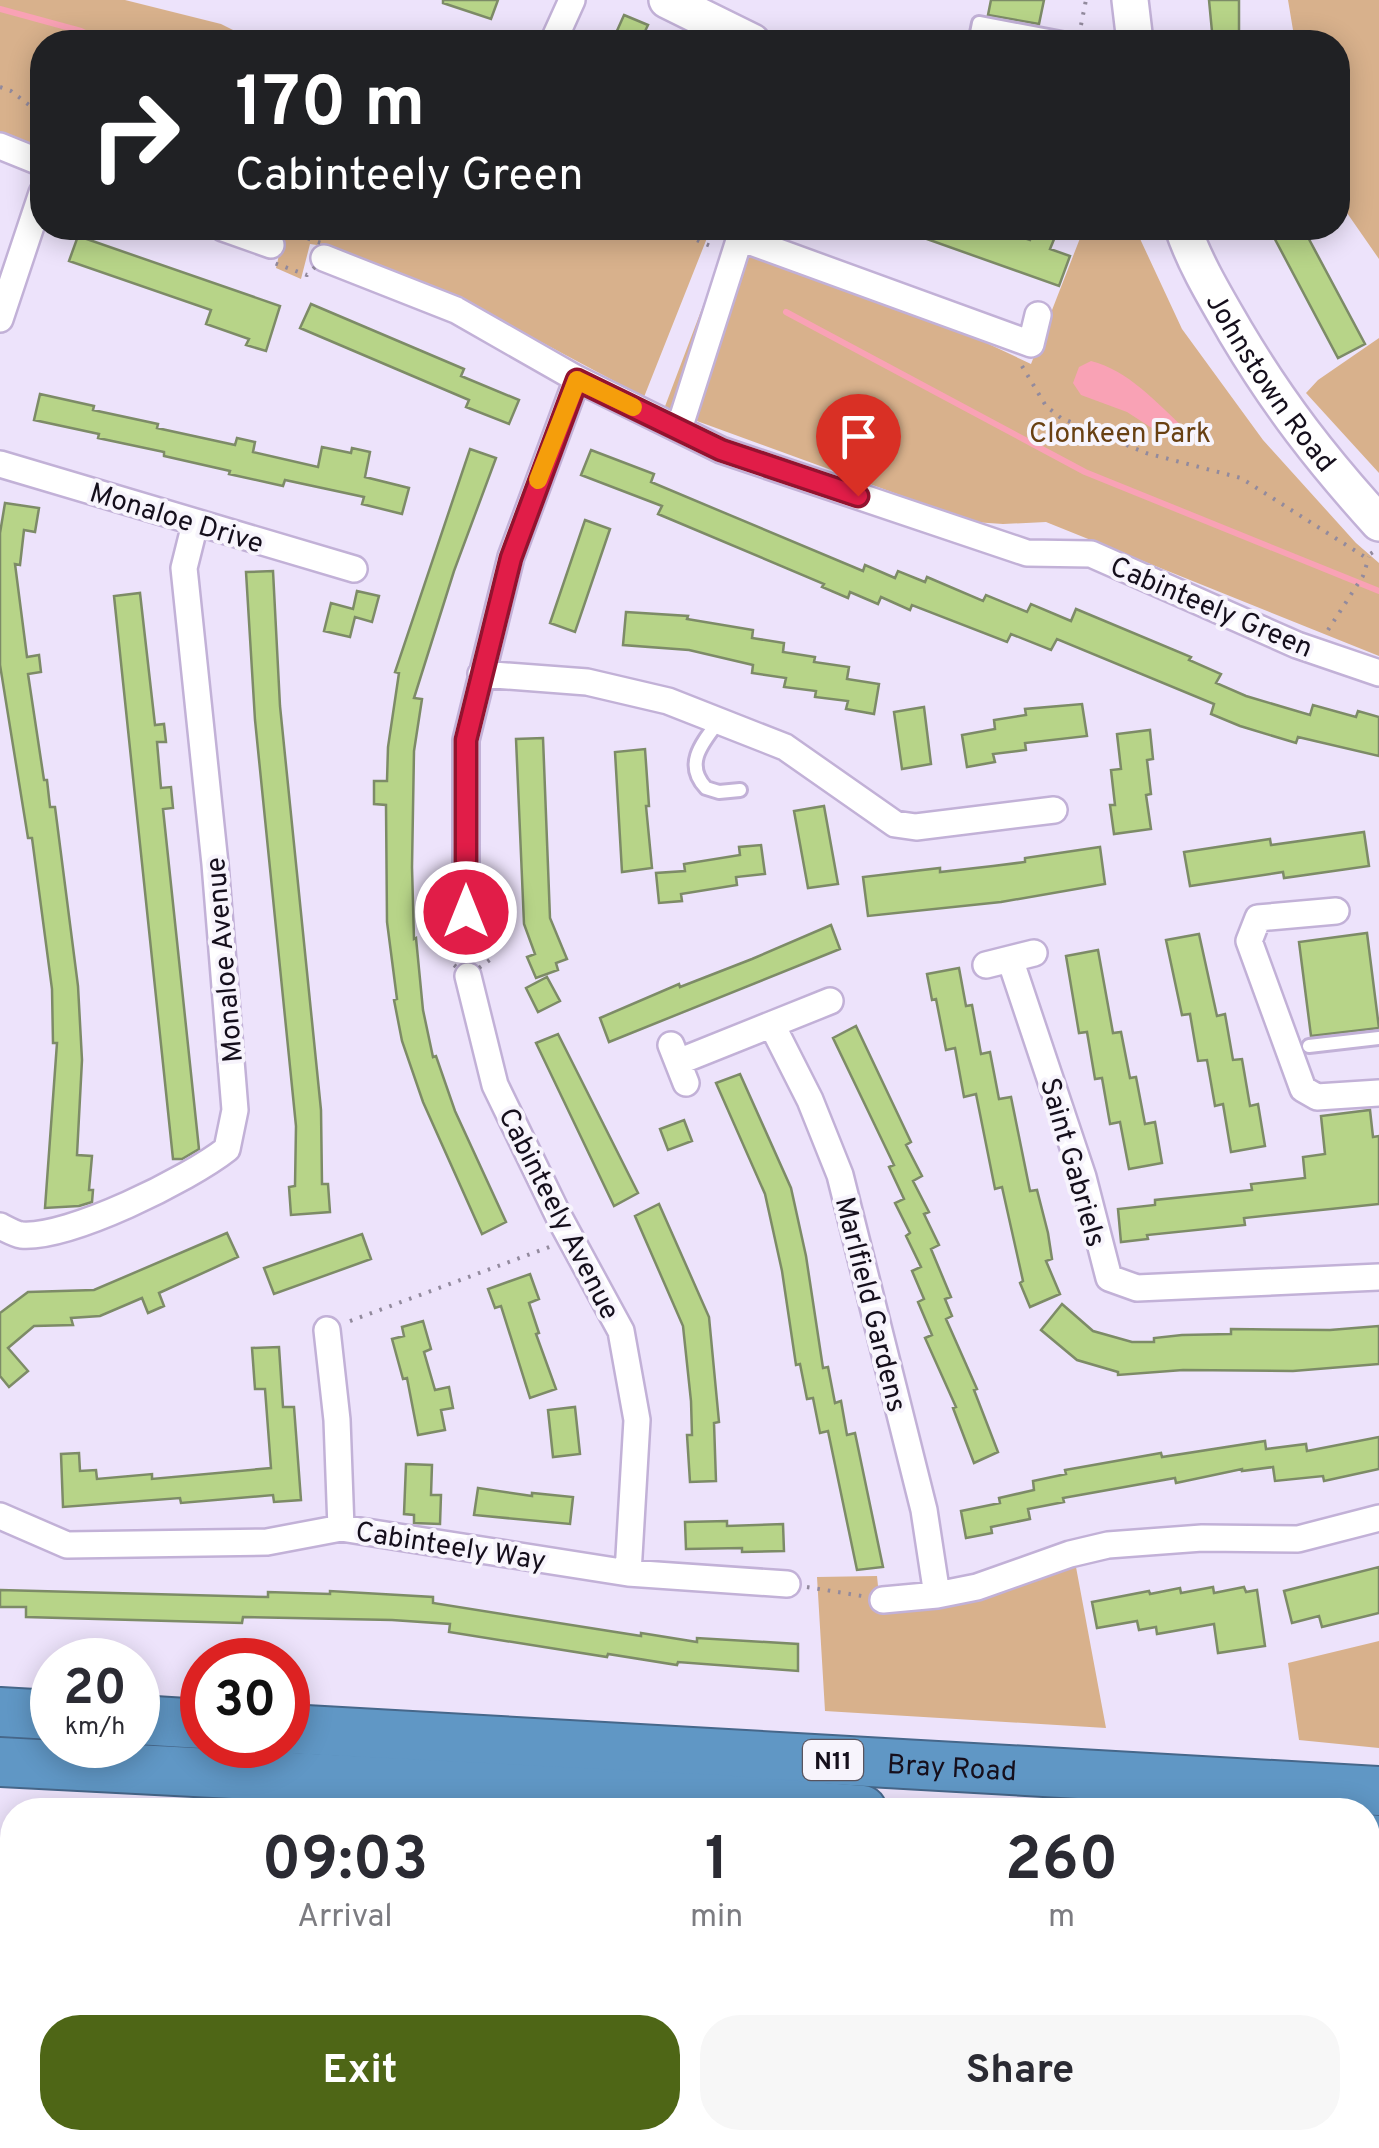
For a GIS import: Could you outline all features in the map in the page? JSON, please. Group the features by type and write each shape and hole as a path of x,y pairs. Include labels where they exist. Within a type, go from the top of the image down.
{"highway":[{"path":"0,1712 30,1714"},
{"name":"Bray Road","path":"310,1729 1379,1791"},
{"name":"Bray Road","path":"0,1762 699,1798"}],"street":[{"path":"558,30 572,0"},
{"path":"667,0 728,30"},
{"path":"1130,0 1134,30"},
{"path":"0,146 30,158"},
{"path":"0,318 30,229"},
{"path":"257,240 271,245"},
{"name":"Johnstown Road","path":"1183,240 1266,384 1298,430 1379,522"},
{"path":"678,428 739,241 1031,344 1038,315"},
{"name":"Cabinteely Green","path":"324,258 456,310 577,380 721,450 1028,554 1091,554 1314,650 1379,673"},
{"path":"466,912 466,740 511,558 577,380"},
{"name":"Monaloe Drive","path":"0,464 354,569"},
{"name":"Monaloe Avenue","path":"0,1226 20,1235 69,1227 199,1171 228,1150 236,1110 184,568 195,524"},
{"path":"480,674 587,682 668,701 785,746 895,824 916,827 1054,810"},
{"path":"1336,911 1258,918 1249,941 1303,1089 1317,1098 1379,1093"},
{"name":"Saint Gabriels","path":"1010,959 1083,1177 1109,1278 1136,1288 1379,1277"},
{"name":"Cabinteely Avenue","path":"468,976 494,1085 621,1331 636,1420 628,1573"},
{"path":"678,1063 830,1001"},
{"name":"Marlfield Gardens","path":"772,1025 810,1100 840,1175 924,1510 937,1595"},
{"path":"327,1330 337,1420 341,1528"},
{"name":"Cabinteely Way","path":"0,1516 67,1546 267,1542 341,1528 628,1573 787,1584"},
{"path":"883,1600 977,1587 1070,1554 1108,1545 1202,1538 1298,1539 1379,1518"}],"lane":[{"path":"978,30 979,22 1019,30"},
{"path":"719,721 697,749 695,768 706,788 720,792 740,790"},
{"path":"1308,1046 1379,1038"}],"path":[{"path":"1081,30 1086,0"},
{"path":"0,87 30,106"},
{"path":"278,240 271,245 274,263 307,275 324,258 320,243 311,240"},
{"path":"1022,366 1046,406 1061,418 1146,453 1241,478 1369,557"},
{"path":"1314,650 1378,548"},
{"path":"466,912 488,923 490,959 468,976 450,962 447,926 466,912"},
{"path":"327,1330 570,1238"},
{"path":"787,1584 883,1600"}],"green space":[{"path":"0,0 125,0 233,30 30,30 30,143 0,132"},
{"path":"1288,0 1379,0 1379,259 1350,217 1350,30 1293,30"},
{"path":"283,240 706,240 644,397 515,328 411,281 317,245 310,244 301,279 276,268"},
{"name":"Clonkeen Park","path":"1079,240 1141,240 1182,329 1263,440 1356,543 1379,563 1379,656 1046,522 974,522 664,409 707,295 722,269 752,254 944,323 1031,364"},
{"path":"1379,338 1379,473 1306,393 1318,380"},
{"path":"1076,1567 1106,1728 825,1711 817,1577 877,1576 880,1606 993,1595"},
{"path":"1379,1641 1379,1748 1299,1740 1288,1663"}],"shaded area":[{"path":"1091,361 1130,380 1184,428 1175,437 1161,434 1127,412 1081,395 1073,383 1079,367"}],"building":[{"path":"443,0 498,0 491,19"},
{"path":"991,0 1044,0 1039,24 988,15"},
{"path":"1209,0 1239,0 1239,30 1212,30"},
{"path":"624,15 648,25 646,30 617,30"},
{"path":"77,240 90,240 280,306 266,351 246,345 249,339 206,324 211,310 69,261"},
{"path":"930,240 1054,240 1050,249 1070,256 1059,286"},
{"path":"1275,240 1309,240 1365,344 1338,358"},
{"path":"311,304 464,369 461,376 519,400 509,424 466,407 469,400 300,328"},
{"path":"40,394 158,424 157,428 235,445 237,438 255,442 253,452 318,467 322,447 370,452 365,477 409,488 402,514 362,504 364,497 285,480 283,486 229,474 230,471 164,456 164,452 98,438 99,434 34,420"},
{"path":"470,449 496,458 454,571 414,698 422,699 414,751 412,867 414,939 433,1057 436,1056 455,1111 506,1222 482,1234 423,1102 402,1041 387,922 386,805 374,804 374,781 387,781 399,673 395,672"},
{"path":"591,450 654,474 651,482 863,571 865,565 895,578 898,571 925,582 927,577 983,601 986,595 1027,612 1031,604 1071,621 1076,609 1191,657 1189,660 1221,674 1216,683 1246,696 1310,715 1313,705 1356,717 1358,711 1379,717 1379,756 1298,737 1296,743 1240,726 1211,714 1214,704 1057,639 1051,650 1011,634 1007,642 912,605 910,610 881,597 878,604 850,592 848,598 822,587 824,584 658,514 662,506 581,475"},
{"path":"5,503 39,508 35,532 24,530 20,565 15,564 27,657 39,655 41,672 28,674 44,780 50,807 55,807 78,986 82,1060 77,1155 92,1156 89,1190 93,1190 92,1202 79,1206 45,1208 57,1043 53,1043 52,989 32,838 28,838 0,665 0,533"},
{"path":"585,520 610,529 575,632 550,623"},
{"path":"273,571 280,706 321,1110 322,1184 328,1184 330,1212 291,1215 289,1187 295,1186 296,1126 255,720 246,572"},
{"path":"357,591 379,596 372,622 355,617 350,637 324,631 331,603 353,609"},
{"path":"140,593 155,725 164,724 166,742 157,742 161,788 171,787 173,808 163,809 199,1149 182,1159 173,1159 114,596"},
{"path":"626,612 688,616 687,619 753,630 752,638 784,643 783,652 849,667 847,679 879,684 874,714 846,709 848,701 815,697 816,691 784,687 786,678 752,673 753,665 689,650 623,645"},
{"path":"1082,704 1087,736 1025,743 1026,750 993,754 995,762 967,767 962,735 995,729 994,720 1026,715 1025,709"},
{"path":"924,707 931,764 902,769 894,712"},
{"path":"1150,730 1153,759 1147,760 1151,794 1146,795 1151,829 1114,834 1111,770 1121,769 1117,734"},
{"path":"543,738 550,918 567,959 556,963 558,970 536,978 527,957 535,954 524,924 516,739"},
{"path":"645,749 652,868 622,872 615,752"},
{"path":"824,806 838,884 808,888 794,811"},
{"path":"1364,832 1369,866 1284,878 1283,872 1190,886 1184,852 1270,839 1271,845"},
{"path":"761,845 765,874 736,877 737,885 681,894 682,901 659,903 656,873 685,871 684,864 740,855 739,847"},
{"path":"1100,847 1105,884 1001,902 868,916 863,877 1025,862 1025,858"},
{"path":"831,925 840,949 609,1042 600,1018"},
{"path":"1367,933 1379,1028 1311,1036 1299,942"},
{"path":"1199,934 1217,1016 1225,1014 1233,1060 1242,1059 1250,1106 1258,1104 1265,1146 1231,1152 1223,1104 1215,1106 1207,1060 1198,1061 1190,1014 1182,1015 1166,940"},
{"path":"1098,950 1113,1033 1121,1032 1130,1078 1136,1077 1145,1124 1155,1122 1162,1163 1129,1169 1120,1122 1110,1124 1102,1078 1095,1079 1087,1032 1079,1033 1066,956"},
{"path":"959,968 966,1006 972,1005 981,1054 990,1052 999,1099 1011,1097 1030,1191 1037,1190 1048,1233 1052,1259 1046,1261 1060,1294 1030,1307 1020,1283 1023,1281 1002,1187 995,1189 976,1094 964,1097 955,1048 946,1050 936,999 932,1000 927,974"},
{"path":"547,977 560,1001 538,1012 526,988"},
{"path":"856,1026 911,1142 906,1145 922,1176 913,1181 929,1212 924,1214 939,1245 931,1249 951,1297 945,1299 952,1316 946,1319 977,1389 974,1390 998,1452 974,1463 953,1408 956,1407 925,1338 932,1335 918,1302 924,1299 912,1271 921,1267 895,1203 904,1199 889,1167 894,1165 833,1038"},
{"path":"558,1034 638,1193 614,1206 536,1043"},
{"path":"740,1074 791,1188 823,1368 828,1367 835,1403 841,1401 847,1435 855,1433 883,1567 857,1570 828,1431 820,1433 813,1398 807,1399 800,1364 796,1365 765,1194 716,1083"},
{"path":"1370,1110 1373,1137 1379,1136 1379,1204 1244,1218 1245,1225 1147,1235 1148,1239 1121,1242 1118,1209 1155,1205 1155,1200 1252,1190 1251,1184 1305,1178 1303,1157 1325,1154 1321,1116"},
{"path":"684,1120 692,1141 668,1150 660,1129"},
{"path":"659,1204 709,1317 719,1422 714,1423 716,1481 690,1482 687,1435 692,1435 691,1401 683,1326 635,1216"},
{"path":"227,1233 238,1257 159,1293 164,1306 148,1313 142,1298 100,1316 71,1318 73,1325 34,1326 8,1348 28,1371 9,1387 0,1376 0,1313 28,1292 94,1290"},
{"path":"362,1234 371,1259 274,1294 264,1268"},
{"path":"530,1274 539,1299 529,1303 539,1333 536,1334 556,1389 530,1398 501,1306 495,1308 488,1289"},
{"path":"1062,1304 1093,1331 1132,1342 1231,1334 1231,1329 1330,1330 1379,1326 1379,1364 1293,1371 1183,1370 1118,1375 1077,1360 1041,1330"},
{"path":"423,1321 431,1349 424,1352 435,1390 449,1387 453,1408 441,1410 445,1430 418,1435 407,1378 403,1379 392,1339 404,1336 402,1327"},
{"path":"279,1347 283,1407 294,1407 301,1500 274,1502 273,1495 63,1507 61,1454 79,1453 80,1471 96,1470 97,1479 152,1474 152,1479 271,1468 265,1389 255,1389 252,1348"},
{"path":"575,1407 580,1454 553,1457 548,1410"},
{"path":"1379,1437 1379,1469 1324,1481 1323,1476 1275,1481 1273,1467 1242,1469 1176,1483 1175,1478 1063,1498 1064,1502 1028,1509 1030,1519 991,1527 992,1533 966,1538 961,1511 1000,1503 999,1498 1034,1490 1033,1481 1066,1474 1065,1470 1161,1453 1162,1457 1265,1441 1266,1449 1306,1444 1307,1451"},
{"path":"406,1464 432,1465 431,1495 441,1495 440,1524 414,1523 414,1515 404,1514"},
{"path":"478,1488 573,1497 570,1524 474,1515"},
{"path":"727,1521 727,1526 783,1524 784,1551 686,1549 685,1522"},
{"path":"1379,1567 1379,1613 1322,1627 1319,1616 1292,1623 1284,1591"},
{"path":"1213,1587 1214,1593 1244,1587 1246,1592 1257,1590 1265,1646 1218,1653 1214,1624 1157,1634 1156,1627 1139,1630 1137,1621 1097,1628 1092,1602 1149,1591 1150,1594 1180,1588 1181,1593"},
{"path":"0,1590 268,1597 268,1592 330,1591 433,1597 433,1603 641,1636 697,1642 697,1638 798,1644 798,1671 678,1662 677,1665 608,1654 607,1657 449,1632 450,1624 243,1617 242,1623 26,1617 26,1607 0,1607"}],"waterway":[{"path":"0,9 77,30"},
{"path":"786,312 1085,472 1379,591"}],"slow traffic":[{"path":"538,480 577,380 633,407"}],"route":[{"path":"466,912 466,740 511,558 577,380 721,450 858,496"}]}
